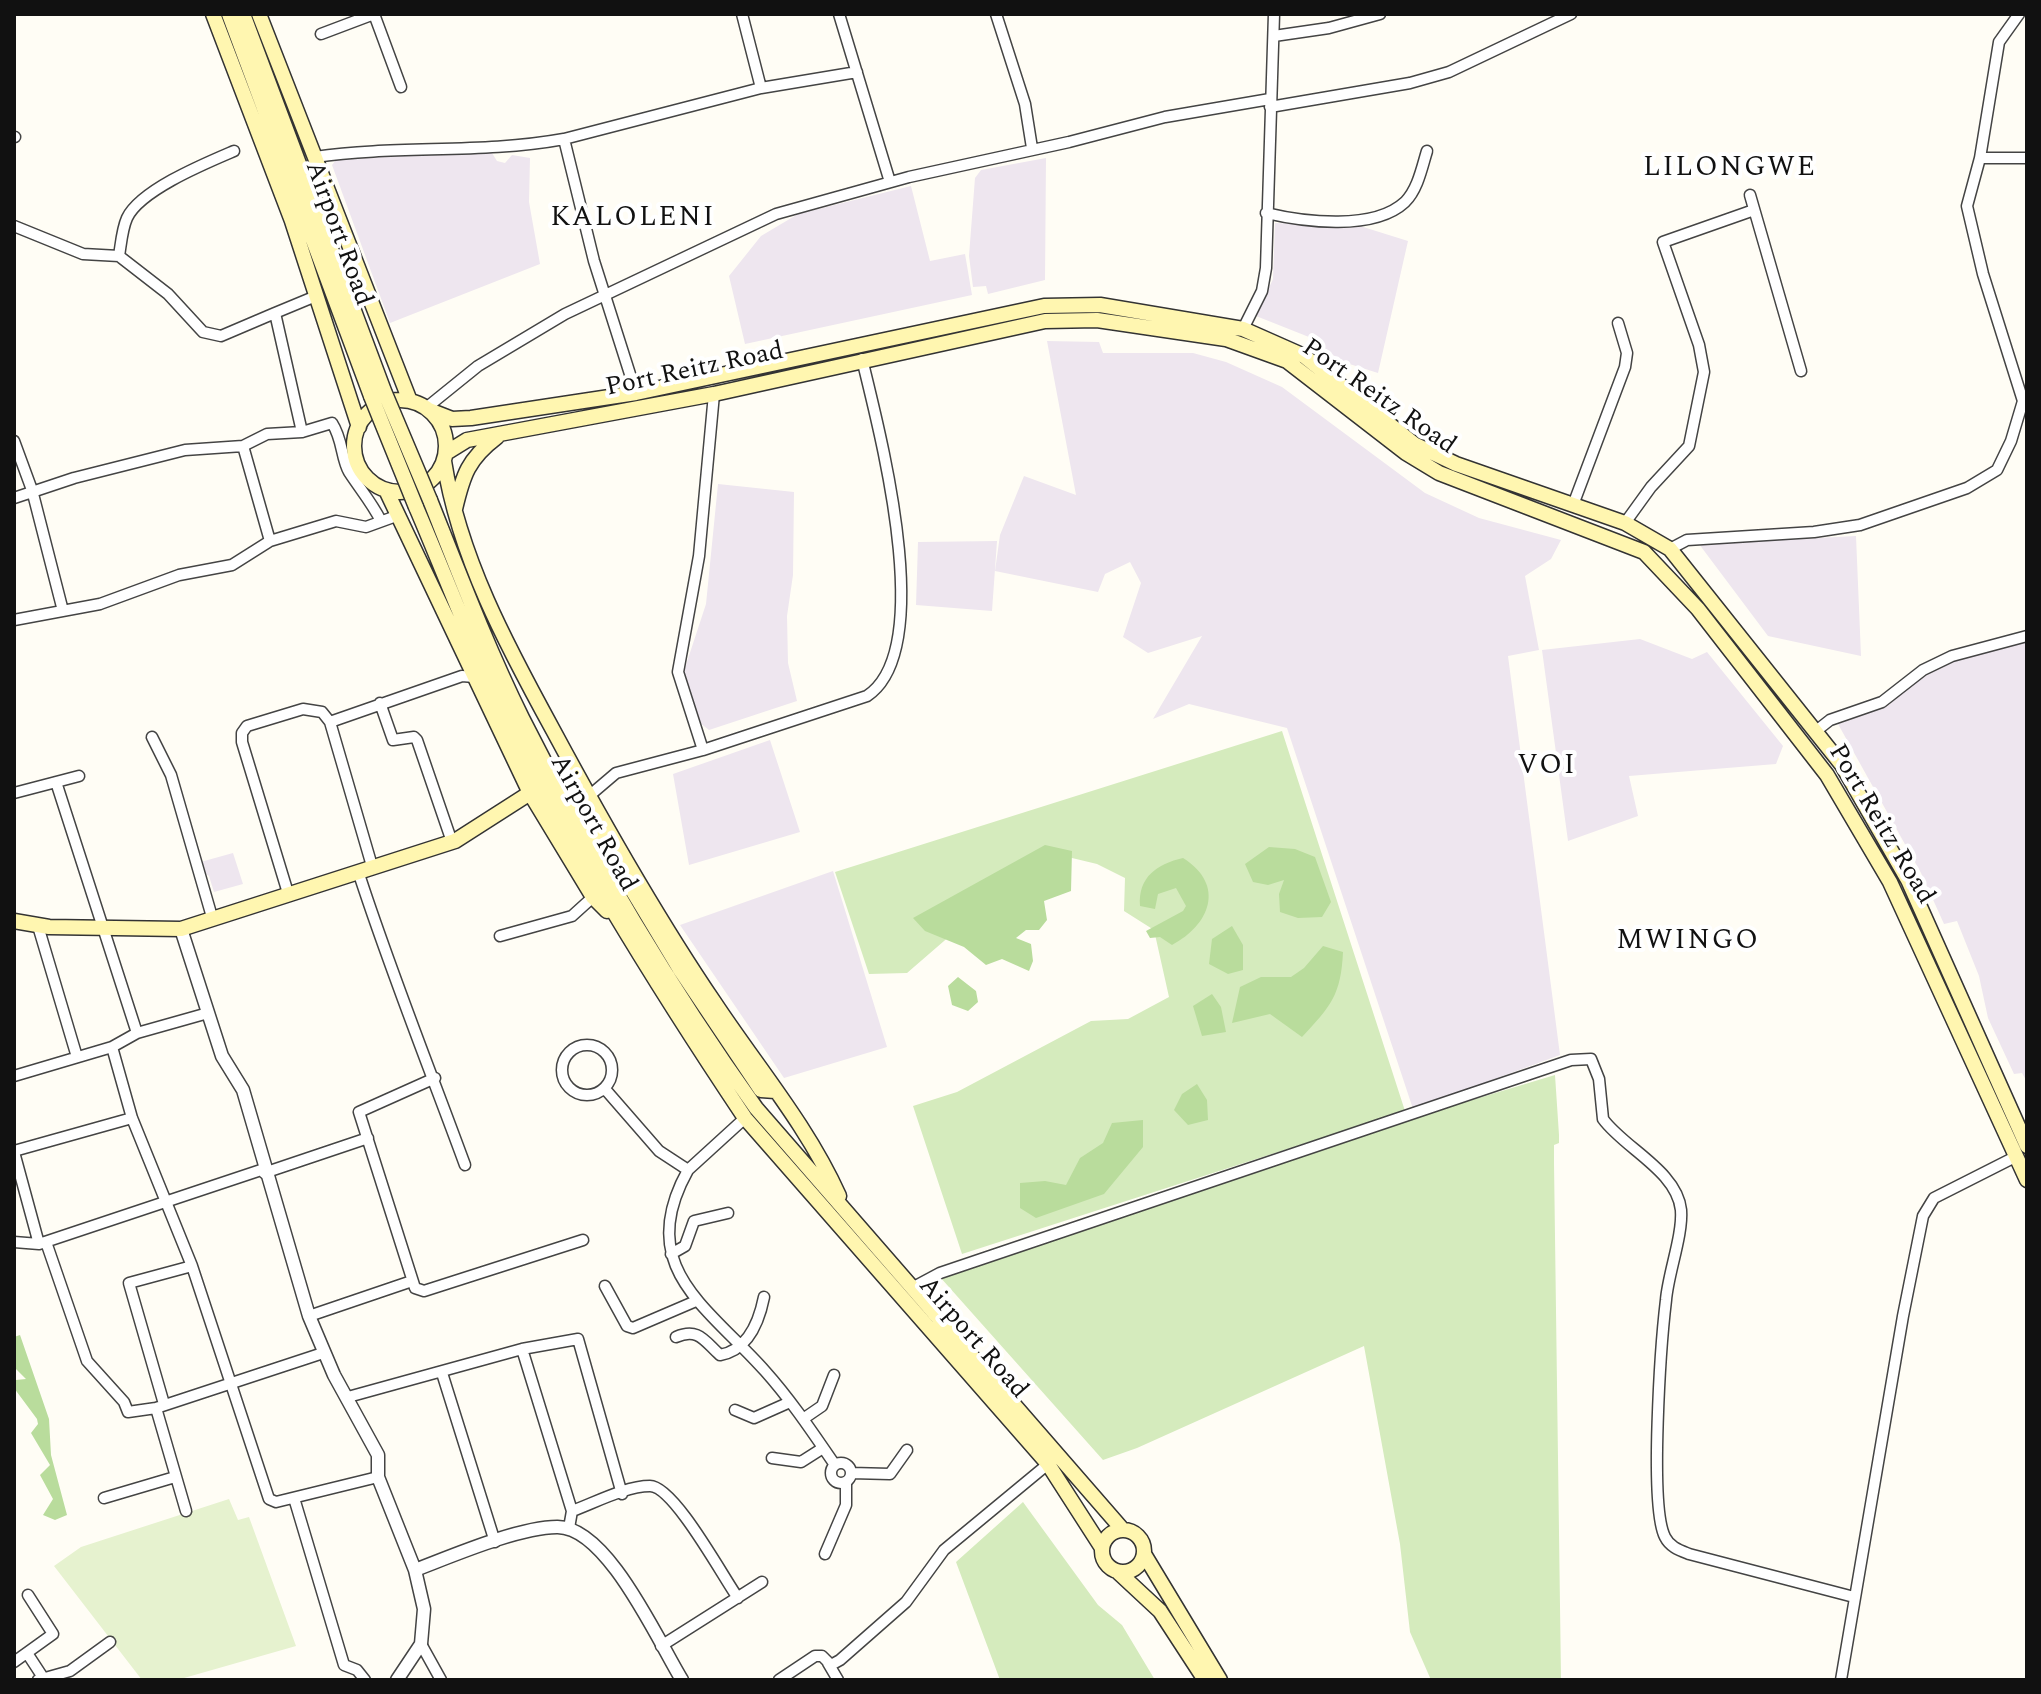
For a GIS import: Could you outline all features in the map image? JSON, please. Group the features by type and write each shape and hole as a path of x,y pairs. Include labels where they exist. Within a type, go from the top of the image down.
{"main road":[{"path":"213,14 292,221 359,427 355,447 358,463 371,482 386,490 417,489 436,475 445,457"},
{"path":"242,18 315,157 410,401"},
{"name":"Airport Road","path":"242,18 371,396 453,602 624,927 690,1036 745,1118 1048,1464 1102,1548"},
{"path":"359,427 380,405 410,401 452,419 471,418 636,393 1044,306 1100,305 1243,329 1304,356 1414,444 1456,464 1625,523 1670,549 1842,765 1908,880 2022,1151"},
{"name":"Port Reitz Road","path":"445,457 467,440 714,394 1045,321 1097,320 1226,339 1287,361 1406,453 1439,473 1644,552 1698,609 1827,775 1890,882 2022,1151 2027,1180"},
{"path":"427,409 441,425 455,512 492,610 589,796 659,918 823,1160 846,1213"},
{"path":"455,512 466,472 475,454 500,434"},
{"path":"386,490 530,793 593,897 624,927"},
{"name":"Airport Road","path":"543,773 719,1056 756,1108 1123,1530"},
{"path":"14,921 38,926 105,925 181,929 452,842 530,793"},
{"path":"1205,1680 1160,1611 1107,1565 1102,1548 1107,1537 1123,1530 1139,1537 1144,1554 1220,1680"},
{"path":"1117,1571 1134,1569 1144,1554"}],"street":[{"path":"321,34 374,14 401,87"},
{"path":"742,14 761,88"},
{"path":"839,14 890,182"},
{"path":"996,14 1025,104 1032,148"},
{"path":"1243,329 1262,291 1266,268 1274,14"},
{"path":"1274,36 1329,28 1380,14"},
{"path":"427,409 478,366 565,314 776,214 890,182 1165,117 1410,83 1449,72 1571,14"},
{"path":"1670,549 1687,540 1814,532 1860,525 1980,483 1997,470 2024,406 1968,217 1999,42 2019,14"},
{"path":"315,157 423,147 509,148 564,139 761,88 857,72"},
{"path":"564,139 605,295 636,393"},
{"path":"119,256 125,221 132,209 170,183 234,151"},
{"path":"1266,213 1316,222 1386,214 1412,193 1427,151"},
{"path":"1980,158 2027,158"},
{"path":"1750,195 1801,371"},
{"path":"1625,523 1651,487 1689,446 1704,372 1699,345 1663,242 1754,210"},
{"path":"14,226 83,254 119,256 155,283 203,332 221,336 316,296"},
{"path":"275,313 302,432"},
{"path":"1573,505 1625,367 1627,353 1618,323"},
{"path":"589,796 616,773 703,750 867,696 887,677 898,641 903,596 893,510 862,359"},
{"path":"703,750 678,672 699,556 714,394"},
{"path":"14,498 32,490 185,450 243,446 267,434 302,432 332,423 342,437 348,470 367,493 381,521"},
{"path":"14,441 32,490 63,611"},
{"path":"243,446 270,541"},
{"path":"14,620 100,604 179,575 232,565 270,541 336,521 366,527 399,515"},
{"path":"1816,731 1830,720 1887,699 1915,676 1942,660 2027,636"},
{"path":"330,722 462,676 474,677"},
{"path":"380,703 393,740 414,737 417,740 452,842"},
{"path":"288,893 242,733 247,726 303,709 322,712 330,722 389,968 435,1078 465,1165"},
{"path":"152,737 171,775 212,917"},
{"path":"14,793 79,776"},
{"path":"56,782 105,925 137,1033"},
{"path":"500,936 572,916 593,897"},
{"path":"38,926 77,1057"},
{"path":"181,929 222,1056 243,1090 264,1171 309,1316 323,1353 378,1455 378,1477 415,1570 424,1609 421,1644 397,1680"},
{"path":"14,1076 112,1047 137,1033 208,1013"},
{"path":"587,1045 607,1055 612,1070 605,1089 588,1095 567,1085 562,1071 572,1050 587,1045"},
{"path":"112,1047 132,1118 192,1266 269,1499 276,1502 378,1477"},
{"path":"912,1288 940,1273 1466,1095 1571,1060 1591,1059 1599,1079 1603,1119 1674,1188 1681,1210 1666,1300 1659,1419 1658,1508 1665,1538 1674,1548 1689,1554 1854,1597"},
{"path":"435,1078 359,1110 412,1281 419,1292 583,1240"},
{"path":"605,1089 653,1146 688,1170"},
{"path":"132,1118 14,1152 42,1243 91,1368 113,1389 128,1412 160,1406 323,1353"},
{"path":"745,1118 688,1170 670,1212 671,1254 680,1281 790,1402 835,1465 833,1479 890,1474 907,1450"},
{"path":"14,1242 42,1243 167,1200 368,1138"},
{"path":"1841,1680 1923,1216 1934,1198 2022,1151"},
{"path":"671,1254 685,1246 694,1221 728,1213"},
{"path":"186,1511 175,1477 129,1283 192,1266"},
{"path":"309,1316 412,1281"},
{"path":"605,1286 627,1326 633,1328 696,1301"},
{"path":"676,1337 686,1333 705,1337 720,1355 742,1346 755,1326 764,1297"},
{"path":"348,1397 522,1349 579,1340 622,1494"},
{"path":"522,1349 572,1511 569,1528"},
{"path":"442,1373 495,1542"},
{"path":"803,1419 822,1406 834,1375"},
{"path":"735,1410 754,1418 790,1402"},
{"path":"772,1458 801,1462 823,1448"},
{"path":"828,1663 836,1664 897,1612 925,1581 944,1550 1048,1464"},
{"path":"825,1554 846,1505 847,1465 835,1465"},
{"path":"104,1498 175,1477"},
{"path":"572,1511 652,1486 664,1491 738,1598"},
{"path":"294,1498 344,1665 357,1670 365,1680"},
{"path":"415,1570 546,1528 569,1528 589,1538 606,1556 682,1680"},
{"path":"661,1646 762,1582"},
{"path":"14,1662 53,1634 28,1595"},
{"path":"27,1653 41,1679 70,1671 110,1642"},
{"path":"421,1644 441,1680"},
{"path":"779,1680 815,1656 822,1656 838,1680"}],"shaded area":[{"path":"428,150 492,153 497,161 505,163 512,155 530,158 529,202 540,264 390,323 332,165 336,160"},
{"path":"1046,158 1045,280 988,294 986,286 973,287 969,256 975,178 981,170"},
{"path":"911,186 930,261 965,254 972,295 745,344 729,276 761,236 798,214"},
{"path":"1275,223 1360,226 1408,241 1378,373 1340,361 1314,339 1256,316 1273,279"},
{"path":"1047,341 1099,342 1103,353 1193,353 1226,362 1282,387 1425,493 1479,518 1561,540 1551,559 1525,576 1539,650 1508,656 1560,1055 1413,1109 1287,728 1189,704 1153,719 1202,636 1148,653 1123,637 1141,583 1130,562 1105,574 1098,592 995,571 1000,535 1024,476 1076,495"},
{"path":"718,484 794,492 793,575 787,616 788,663 797,701 709,730 700,723 684,671 706,604"},
{"path":"1856,536 1861,656 1768,636 1699,544"},
{"path":"997,541 992,611 916,605 918,542"},
{"path":"1640,639 1692,659 1707,652 1783,746 1776,764 1629,776 1638,816 1568,841 1542,650"},
{"path":"2027,640 2027,1082 2022,1073 2014,1074 1988,1018 1979,976 1957,921 1944,924 1921,873 1838,724 1889,705 1914,682 1964,656"},
{"path":"770,740 800,832 689,865 673,774"},
{"path":"233,853 243,884 214,892 209,876 199,869 197,863"},
{"path":"833,871 887,1047 784,1078 680,925"}],"green space":[{"path":"1282,731 1405,1111 962,1254 913,1106 957,1092 1091,1021 1128,1019 1169,997 1154,930 1124,911 1125,878 1097,864 1047,852 907,973 869,974 835,872"},
{"path":"1045,845 1072,851 1071,891 1044,901 1047,920 1039,930 1026,930 1016,938 1031,944 1033,961 1029,971 1002,959 986,965 964,947 925,931 913,918"},
{"path":"1269,847 1295,849 1315,857 1331,902 1322,917 1298,918 1280,912 1279,894 1284,880 1268,885 1253,882 1245,864"},
{"path":"1183,858 1205,880 1208,904 1196,927 1172,945 1160,937 1150,938 1146,931 1183,911 1186,906 1176,888 1158,894 1155,909 1140,906 1140,896 1151,873"},
{"path":"1232,926 1243,945 1243,970 1228,974 1209,964 1212,939"},
{"path":"1323,946 1343,952 1340,979 1333,999 1302,1037 1270,1014 1232,1023 1240,987 1261,977 1291,977 1304,968"},
{"path":"958,977 976,991 978,1002 968,1011 952,1005 948,986"},
{"path":"1212,994 1221,1007 1226,1032 1202,1036 1193,1006"},
{"path":"1555,1075 1559,1135 1559,1143 1554,1145 1554,1163 1561,1680 1431,1680 1410,1632 1400,1544 1364,1346 1137,1448 1103,1460 940,1277 1376,1129"},
{"path":"1197,1084 1207,1100 1208,1120 1188,1125 1174,1110 1182,1094"},
{"path":"1143,1120 1143,1147 1104,1194 1036,1218 1020,1208 1020,1183 1045,1181 1066,1185 1080,1158 1103,1143 1112,1123"},
{"path":"20,1335 49,1419 51,1455 67,1515 55,1520 43,1515 53,1499 40,1475 50,1465 31,1433 38,1424 37,1419 14,1388 16,1380 26,1379 14,1367 14,1337"},
{"path":"229,1499 238,1520 249,1517 296,1646 177,1680 142,1680 54,1566 81,1547"},
{"path":"1023,1502 1098,1605 1122,1625 1155,1680 1000,1680 956,1562"}],"district":[{"name":"LILONGWE","path":"1730,170"},
{"name":"KALOLENI","path":"633,220"},
{"name":"VOI","path":"1547,768"},
{"name":"MWINGO","path":"1688,943"}]}
